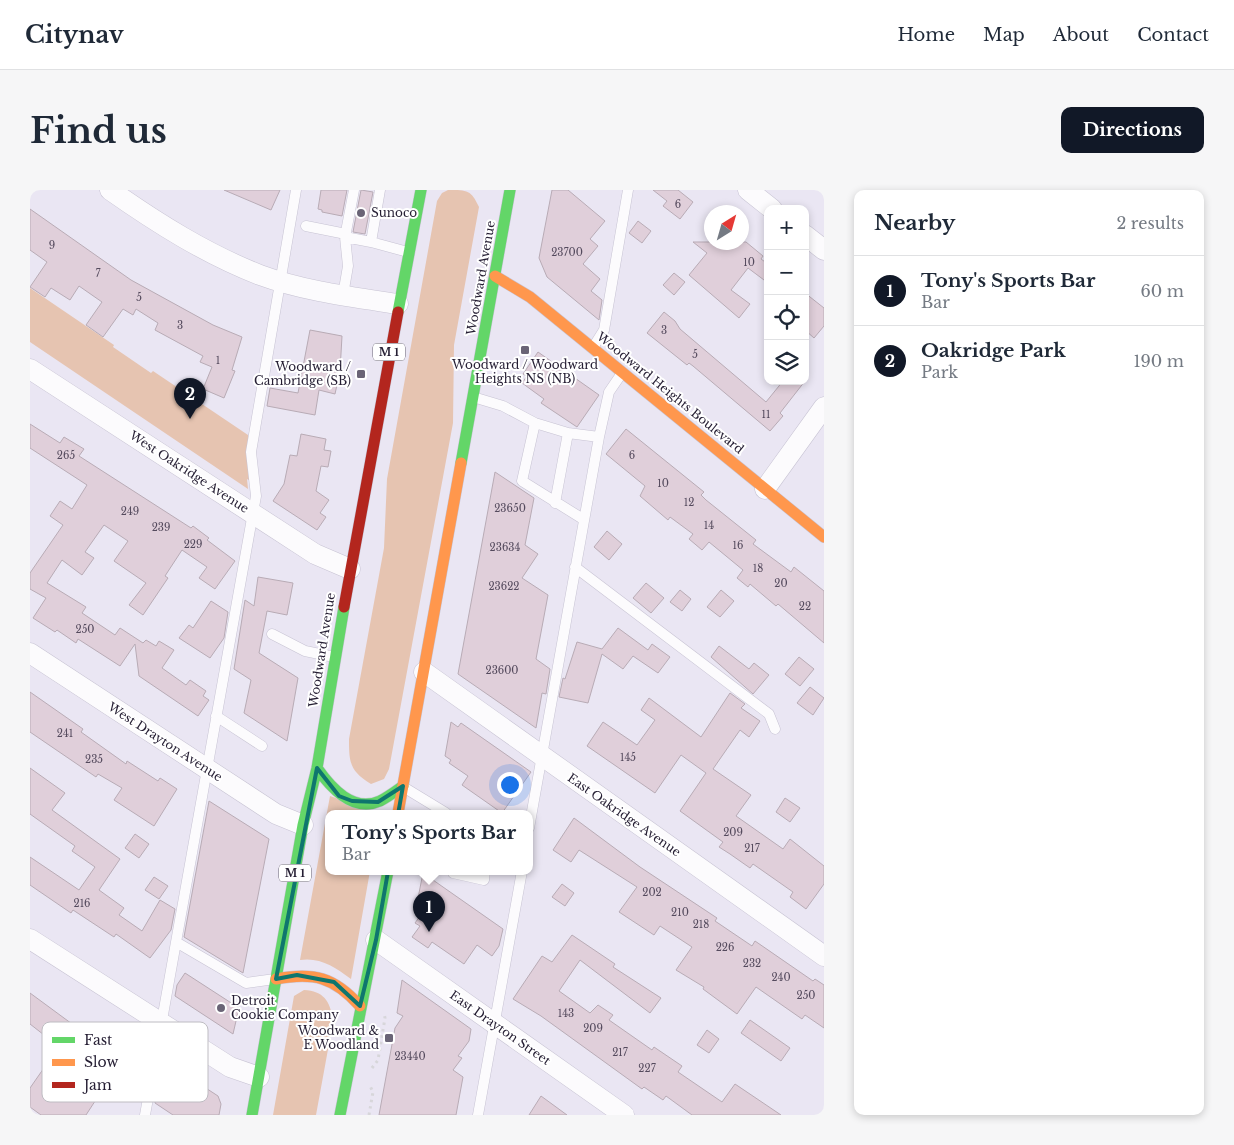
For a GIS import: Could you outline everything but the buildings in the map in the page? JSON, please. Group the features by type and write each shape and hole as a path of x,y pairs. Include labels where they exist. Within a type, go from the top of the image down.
{"main road":[{"name":"Woodward Avenue","path":"252,1115 303,825 317,768 350,569 398,304 421,190"},
{"path":"497,190 508,204"},
{"name":"Woodward Avenue","path":"398,810 510,190"},
{"name":"Woodward Heights Boulevard","path":"495,276 530,297 824,537"},
{"path":"317,768 339,796 364,804 378,802 402,786"},
{"path":"340,1115 387,875"},
{"path":"276,979 296,975 318,976 334,982 349,992 360,1006"}],"street":[{"path":"110,190 200,248 260,274 280,281 343,295 398,304"},
{"path":"748,190 767,205"},
{"path":"809,238 824,250"},
{"name":"West Oakridge Avenue","path":"30,369 315,554 350,569"},
{"path":"765,489 824,407"},
{"name":"West Drayton Avenue","path":"30,653 276,814 303,825"},
{"name":"East Oakridge Avenue","path":"424,672 824,956"},
{"path":"30,939 159,1022"},
{"name":"East Drayton Street","path":"376,940 624,1115"},
{"path":"208,1054 230,1068 258,1077"}],"lane":[{"path":"162,1022 256,496 251,452 296,190"},
{"path":"343,295 348,266 345,235 354,190"},
{"path":"371,242 378,190"},
{"path":"593,348 604,330 628,190"},
{"path":"306,226 409,252"},
{"path":"532,810 599,437 609,392 622,372"},
{"path":"472,397 503,406 535,423 568,434 599,437"},
{"path":"535,423 522,482 583,519"},
{"path":"554,503 568,434"},
{"path":"575,567 768,714 775,729"},
{"path":"272,634 305,651 335,658"},
{"path":"216,716 262,746"},
{"path":"402,786 441,810"},
{"path":"462,875 484,880 485,875"},
{"path":"478,1115 496,1024 521,875"},
{"path":"176,942 246,983 276,979"},
{"path":"145,1115 147,1102"}],"highlighted area":[{"path":"317,768 339,796 352,801 378,802 403,786 376,940 360,1006 334,982 297,975 276,979"}],"shaded area":[{"path":"448,190 468,192 474,197 479,207 454,345 453,423 389,769 384,779 371,784 359,775 352,766 349,754 349,739 384,548 387,479 437,201 442,193"},
{"path":"30,288 114,345 113,347 151,373 153,371 248,435 252,482 247,479 248,489 30,342"},
{"path":"330,796 371,810 327,810"},
{"path":"325,823 325,875 369,875 351,979 333,967 321,962 307,959 300,960"},
{"path":"304,990 317,993 326,999 331,1009 333,1022 316,1115 273,1115 294,996"}],"traffic: fast":[{"path":"398,312 421,190"},
{"path":"461,463 510,190"},
{"path":"252,1115 303,825 317,768 344,607"},
{"path":"317,768 336,790 352,801 361,804 380,801 403,786"},
{"path":"340,1115 387,875"}],"traffic: slow":[{"path":"495,276 530,297 824,537"},
{"path":"399,810 461,463"},
{"path":"276,979 302,976 322,979 341,989 360,1006"}],"traffic: jam":[{"path":"344,607 398,312"}],"place":[{"name":"Sunoco","path":"361,213"},
{"name":"Woodward / Woodward Heights NS (NB)","path":"525,350"},
{"name":"Woodward / Cambridge (SB)","path":"361,374"},
{"name":"Oakridge Park","path":"190,419"},
{"name":"Tony's Sports Bar","path":"429,932"},
{"name":"Detroit Cookie Company","path":"221,1008"},
{"name":"Woodward & E Woodland","path":"389,1038"}]}
